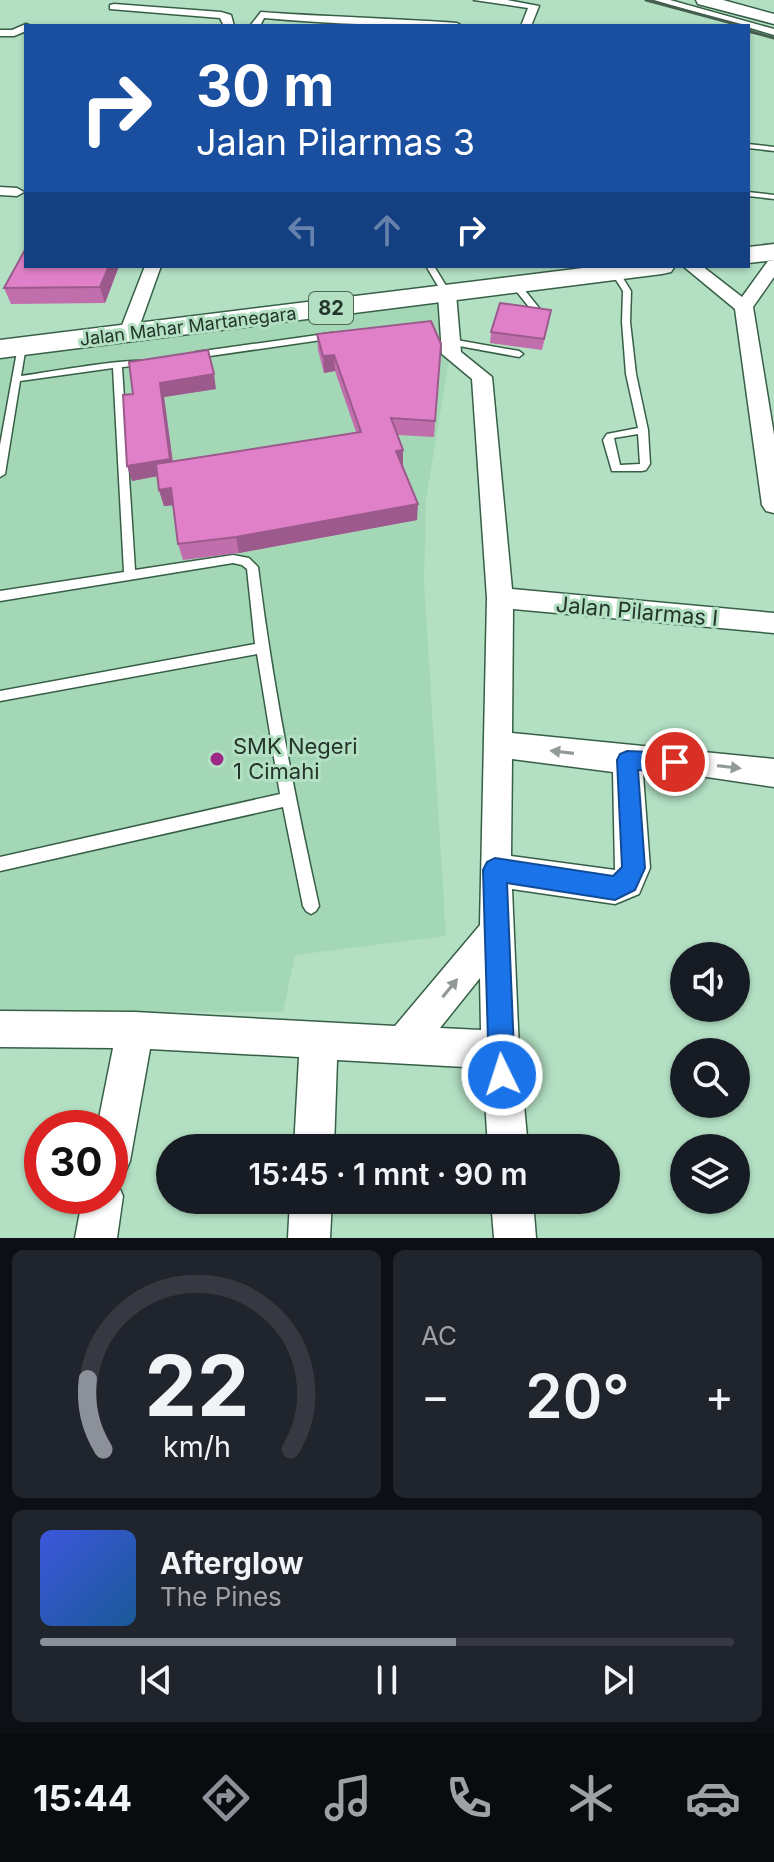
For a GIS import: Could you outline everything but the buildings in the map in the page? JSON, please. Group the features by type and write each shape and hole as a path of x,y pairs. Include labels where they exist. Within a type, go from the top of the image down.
{"highway":[{"path":"704,0 774,19"},
{"path":"737,0 774,10"}],"main road":[{"path":"750,255 774,252"},
{"name":"Jalan Mahar Martanegara","path":"11,347 646,268"}],"street":[{"path":"258,21 275,0"},
{"path":"479,0 534,6 527,24"},
{"path":"659,0 745,24"},
{"path":"114,7 155,5 221,15 227,17 229,24"},
{"path":"258,21 375,19 434,24"},
{"path":"750,25 774,32"},
{"path":"0,33 14,33 24,28"},
{"path":"0,191 17,192"},
{"path":"744,307 774,265"},
{"path":"128,333 152,268"},
{"path":"694,268 744,307 774,505"},
{"path":"447,294 452,354 482,377 500,598 495,870 500,1050 507,1134"},
{"name":"Jalan Pilarmas I","path":"500,598 774,623"},
{"path":"497,744 774,773"},
{"path":"495,870 615,888 627,882 634,868 627,760"},
{"path":"404,1044 496,932"},
{"path":"0,1029 135,1030 500,1050"},
{"path":"120,1110 135,1030"},
{"path":"315,1134 319,1039"},
{"path":"96,1238 100,1214"},
{"path":"309,1238 310,1214"},
{"path":"513,1214 515,1238"}],"lane":[{"path":"750,146 774,149"},
{"path":"750,194 774,197"},
{"path":"431,268 447,294"},
{"path":"615,272 627,291 626,322 631,374 643,430 644,467 616,469 608,440 610,436 643,430"},
{"path":"516,285 536,310"},
{"path":"180,357 336,336"},
{"path":"451,342 519,354"},
{"path":"0,474 18,379 11,347"},
{"path":"18,379 164,359"},
{"path":"117,365 130,574"},
{"path":"0,596 233,559 245,561 252,567 262,648 288,799 311,906"},
{"path":"0,696 262,648"},
{"path":"0,864 288,799"}],"shaded area":[{"name":"SMK Negeri 1 Cimahi","path":"444,301 450,354 426,500 424,582 446,936 295,955 283,1012 0,1011 0,359"}],"railway":[{"path":"646,0 736,24"},
{"path":"750,32 774,38"}],"place":[{"name":"SMK Negeri 1 Cimahi","path":"217,759"}],"route":[{"path":"502,1075 495,870 615,888 627,882 634,868 627,760 675,762"}]}
